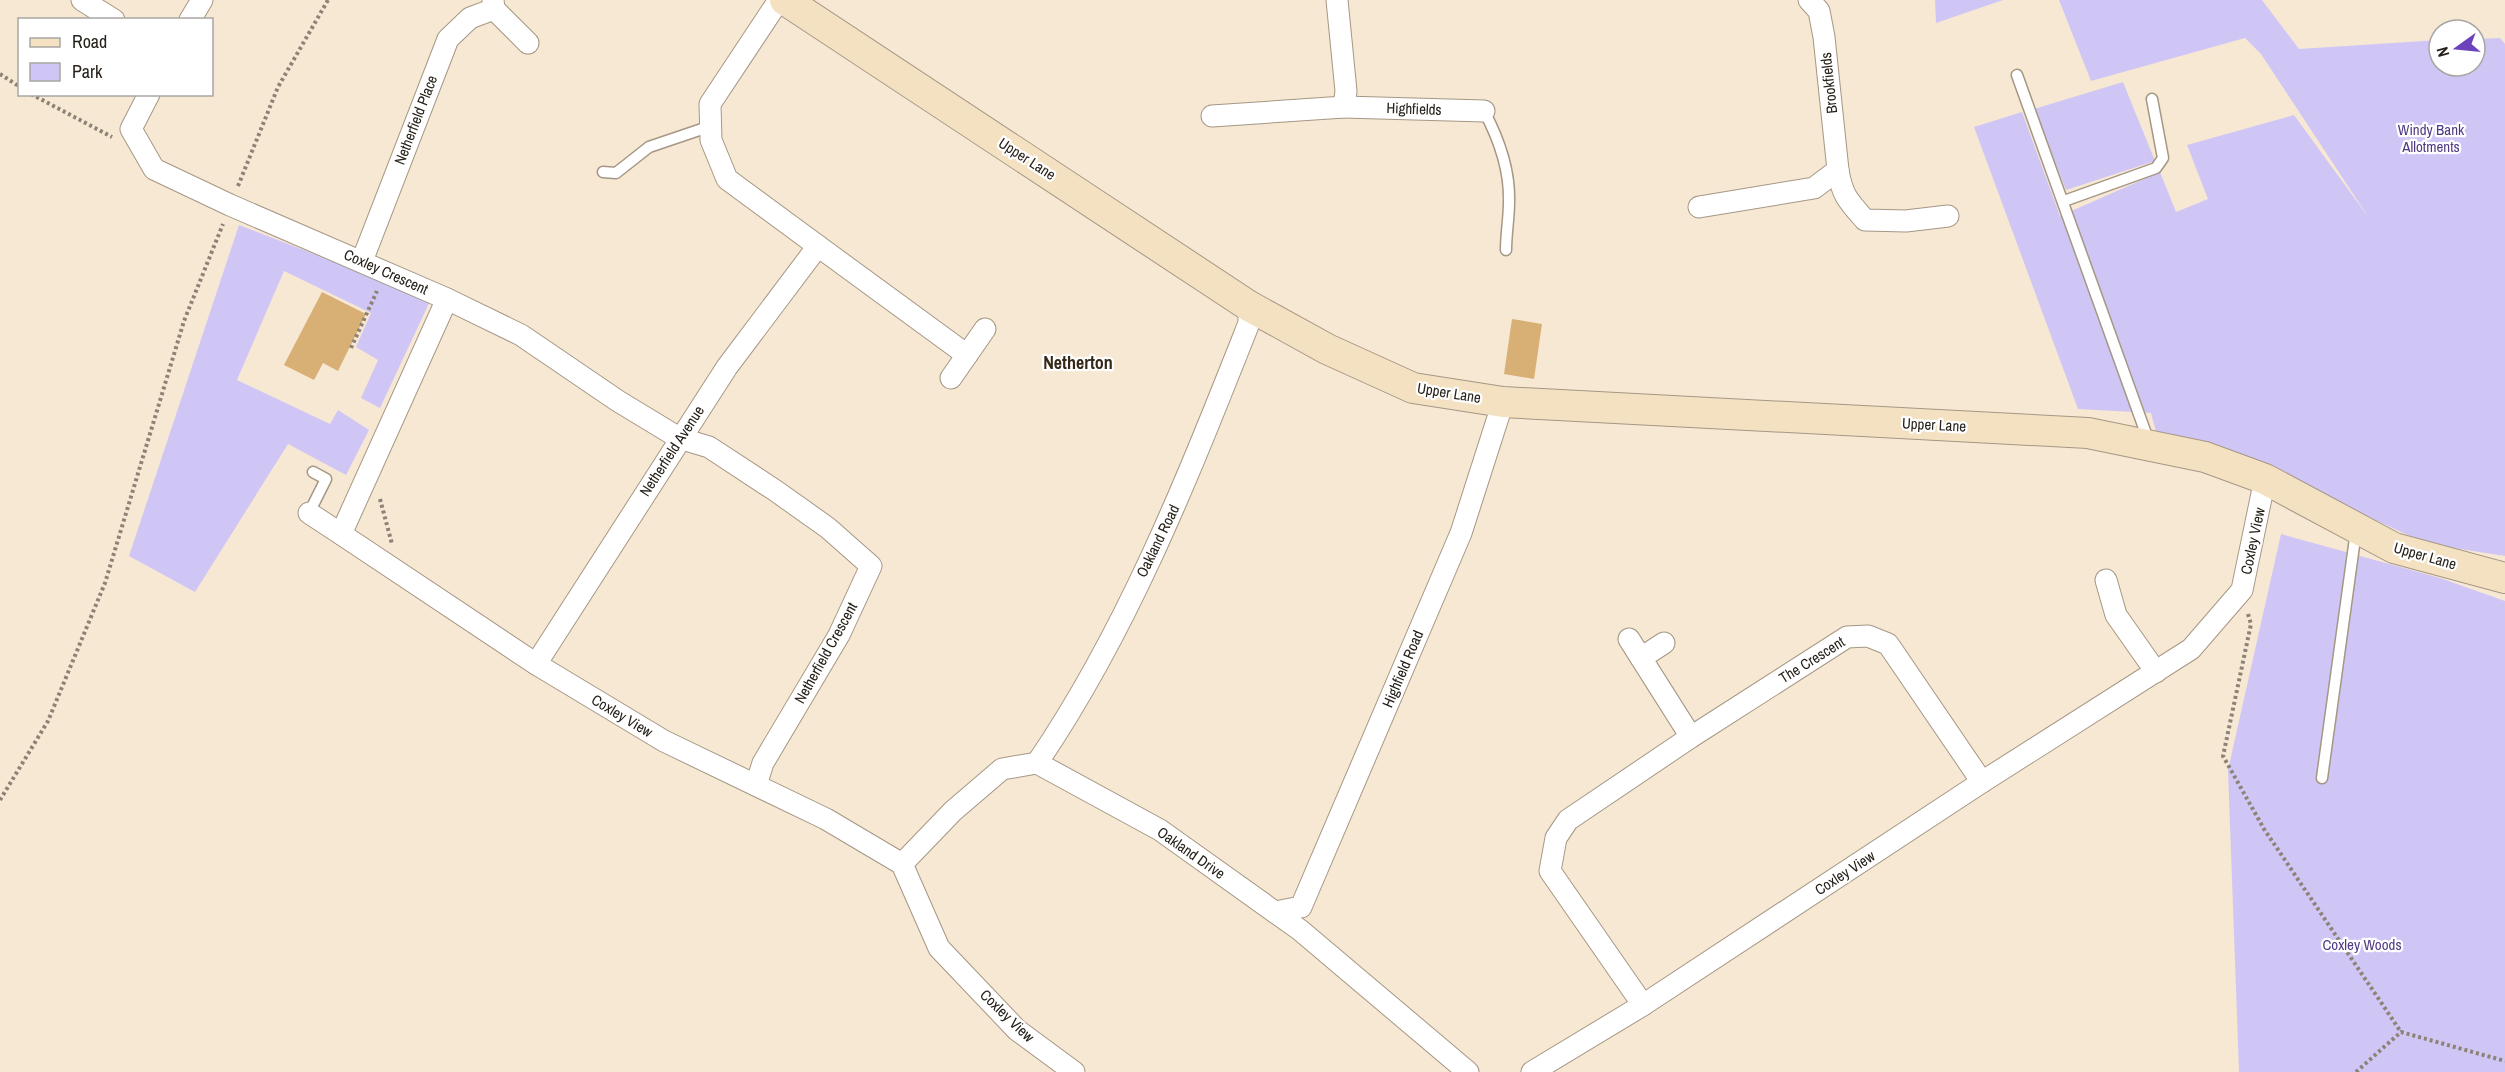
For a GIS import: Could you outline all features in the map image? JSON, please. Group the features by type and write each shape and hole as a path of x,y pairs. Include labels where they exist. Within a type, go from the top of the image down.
{"main road":[{"name":"Upper Lane","path":"785,0 1249,306 1327,349 1413,388 1503,402 2088,433 2205,457 2265,479 2394,548 2505,578"}],"street":[{"path":"82,0 111,18"},
{"path":"191,18 202,0"},
{"path":"779,0 710,104 711,140 727,179 967,355"},
{"path":"1337,0 1346,91 1344,107"},
{"name":"Brookfields","path":"1809,0 1819,11 1824,36 1838,170 1841,191 1846,199 1865,220 1906,221 1948,216"},
{"path":"494,5 528,43"},
{"name":"Netherfield Place","path":"362,261 448,39 470,18 494,5"},
{"name":"Coxley Crescent","path":"147,96 131,129 154,169 230,205 386,271 521,335 618,401 679,438"},
{"name":"Highfields","path":"1212,116 1344,107 1484,111"},
{"path":"1699,207 1814,188 1838,170"},
{"name":"Netherfield Avenue","path":"536,664 679,438 727,367 818,246"},
{"path":"342,534 447,299"},
{"name":"Oakland Road","path":"1037,763 1068,717 1105,651 1179,500 1250,323 1249,306"},
{"path":"951,378 985,329"},
{"name":"Highfield Road","path":"1275,912 1301,907 1461,533 1503,402"},
{"name":"Netherfield Crescent","path":"679,438 709,447 776,491 828,528 871,566 839,635 763,763 756,785"},
{"name":"Coxley View","path":"1532,1072 1643,1005 1982,782 2192,649 2242,590 2265,479"},
{"name":"Coxley View","path":"309,513 536,664 664,741 826,819 902,864 939,948 1017,1030 1074,1072"},
{"path":"2106,580 2116,615 2156,672"},
{"name":"The Crescent","path":"1643,1005 1550,871 1556,838 1568,820 1691,737 1847,637 1868,636 1888,644 1982,782"},
{"path":"1629,639 1691,737"},
{"path":"1641,658 1664,643"},
{"path":"902,864 953,811 1002,769 1037,763"},
{"name":"Oakland Drive","path":"1037,763 1160,830 1275,912 1300,930 1468,1072"}],"lane":[{"path":"2017,75 2150,445"},
{"path":"2064,201 2156,168 2163,158 2152,99"},
{"path":"1484,111 1494,130 1507,172 1509,201 1506,250"},
{"path":"603,172 616,173 649,147 711,126"},
{"path":"309,513 326,479 314,472"},
{"path":"2322,778 2356,528"}],"path":[{"path":"0,801 48,721 105,583 184,321 278,87 328,0"},
{"path":"0,74 18,86"},
{"path":"35,96 113,138"},
{"path":"351,348 386,271"},
{"path":"372,466 399,572"},
{"path":"2242,590 2251,624 2223,756 2264,829 2402,1032 2505,1061"},
{"path":"2356,1072 2402,1032"}],"green space":[{"path":"1935,0 2003,0 1936,23"},
{"name":"Windy Bank Allotments","path":"2059,0 2262,0 2299,49 2427,41 2427,78 2487,78 2487,39 2500,38 2505,44 2505,556 2427,544 2235,455 2157,436 2151,413 2078,409 1974,127 2022,112 2060,216 2160,172 2176,212 2208,199 2187,145 2294,115 2369,218 2261,54 2245,38 2091,81"},
{"path":"2123,82 2155,161 2066,190 2034,109"},
{"path":"239,225 431,299 380,408 361,398 378,360 356,347 371,313 284,271 237,380 330,424 338,410 369,430 346,475 288,444 195,592 129,556"},
{"name":"Coxley Woods","path":"2281,534 2440,578 2505,601 2505,1072 2239,1072 2228,770"}],"building":[{"path":"322,292 366,314 338,371 323,363 314,380 284,365"},
{"path":"1512,319 1542,324 1534,379 1504,374"}],"district":[{"name":"Netherton","path":"1078,363"}]}
